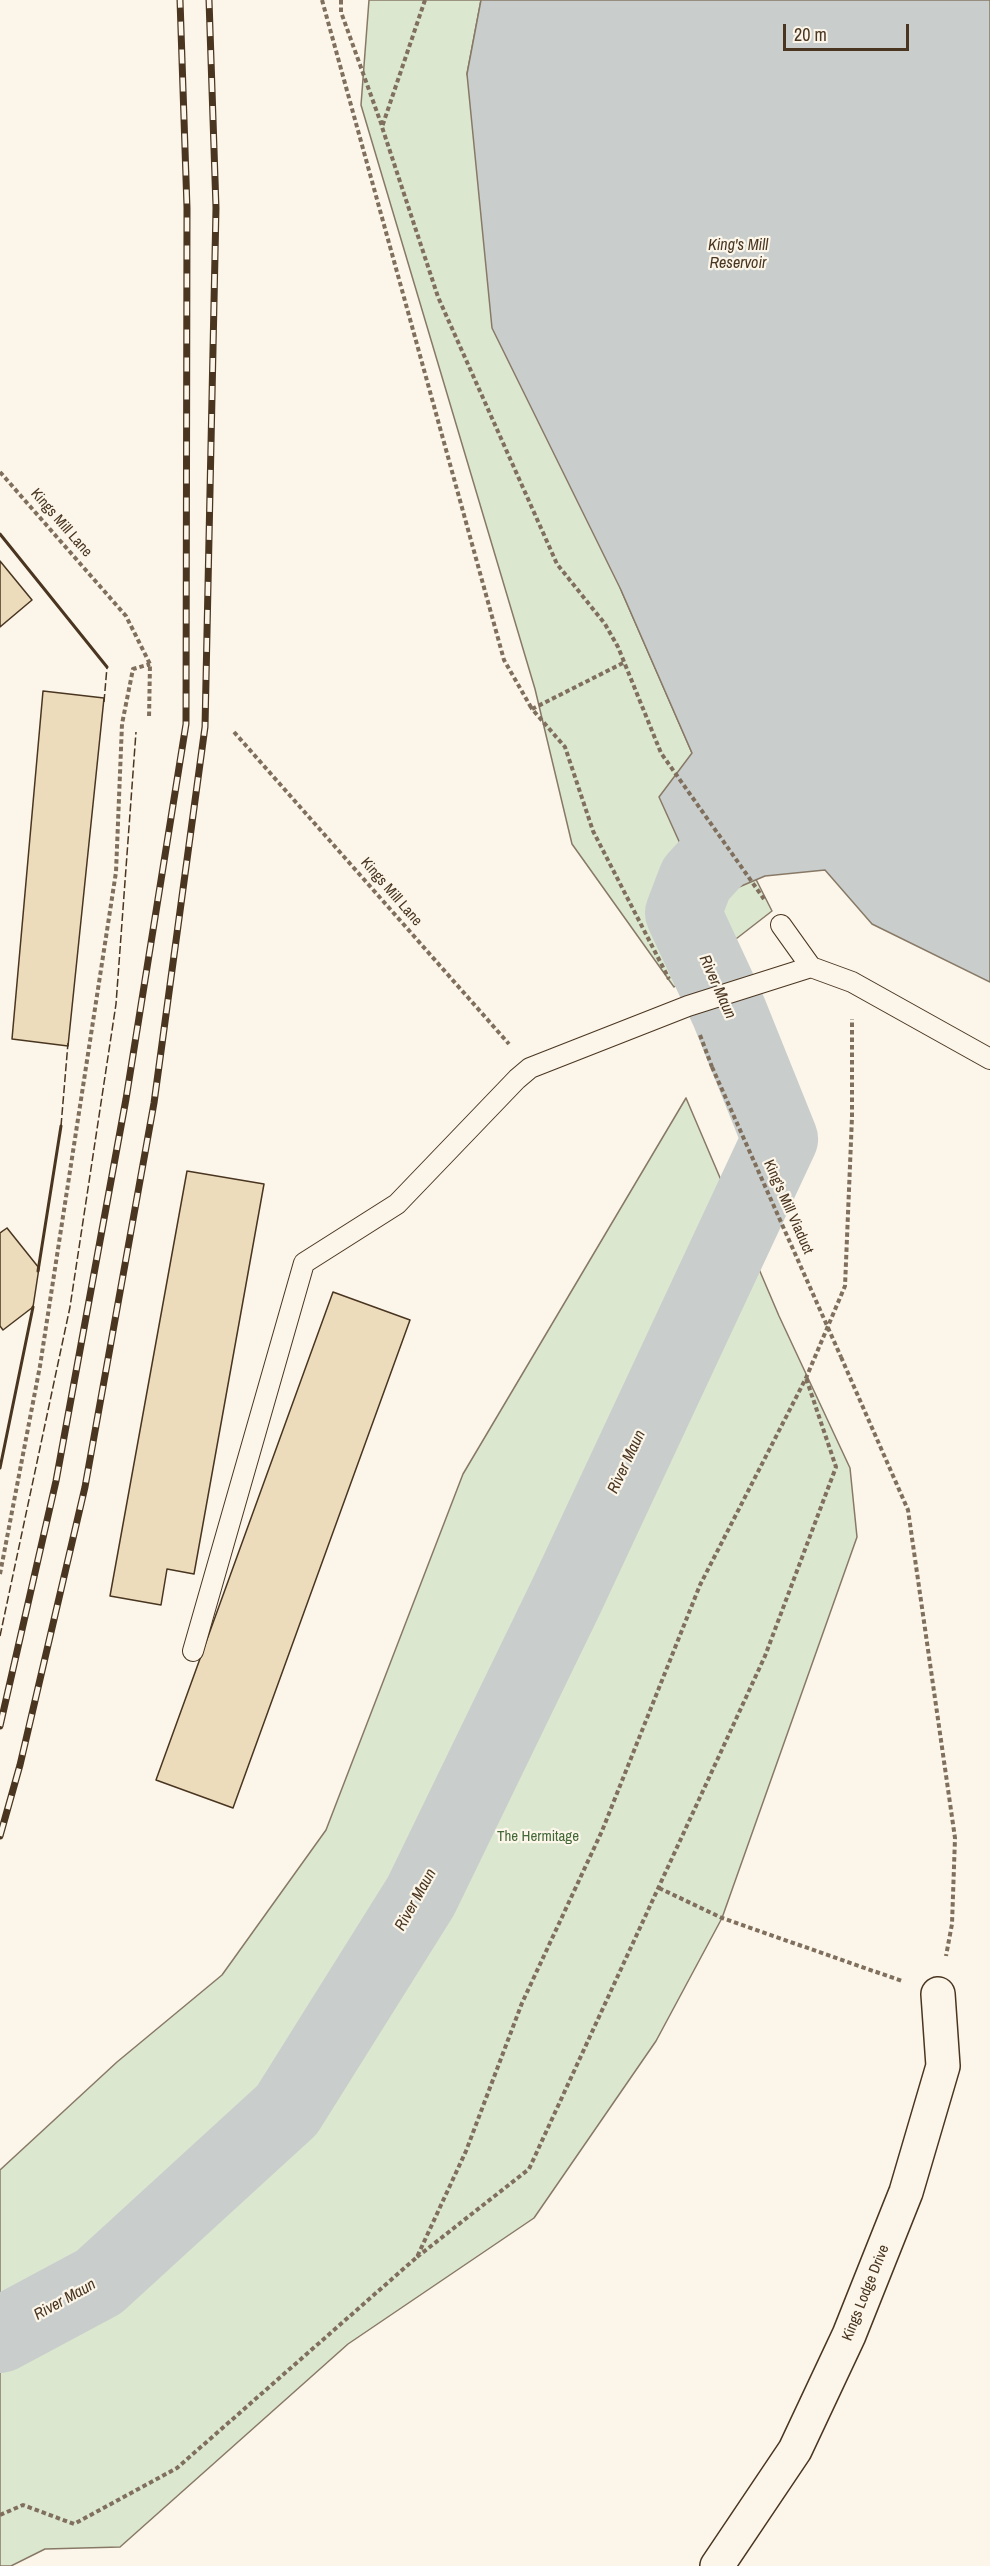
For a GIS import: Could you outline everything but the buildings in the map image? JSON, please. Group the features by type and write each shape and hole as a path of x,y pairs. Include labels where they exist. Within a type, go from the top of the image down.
{"street":[{"name":"Kings Lodge Drive","path":"717,2566 795,2450 849,2335 906,2192 943,2066 938,1994"}],"lane":[{"path":"781,925 811,967 852,982 990,1059"},
{"path":"193,1651 304,1263 397,1204 530,1068 710,998 811,967"}],"path":[{"path":"322,0 504,660 532,709 565,747 594,831 674,987 688,1006"},
{"path":"341,0 341,12 438,297 557,564 605,624 618,647 661,753 781,925"},
{"path":"382,127 425,0"},
{"name":"Kings Mill Lane","path":"0,472 126,615 150,664 149,719"},
{"path":"532,709 623,663"},
{"path":"0,1574 40,1366 114,884 122,724 133,669 150,664"},
{"name":"Kings Mill Lane","path":"234,732 530,1068"},
{"path":"417,2257 466,2151 522,2003 602,1831 700,1585 806,1378 845,1286 852,1117 852,982"},
{"name":"King's Mill Viaduct","path":"712,1067 908,1510 955,1838 952,1924 938,1994"},
{"path":"0,2515 23,2505 74,2524 177,2468 417,2257 529,2169 765,1656 836,1467 806,1378"},
{"path":"658,1888 723,1918 938,1994"}],"green space":[{"path":"369,0 481,0 467,74 621,590 692,753 772,911 674,987 572,844 535,689 361,105"},
{"name":"The Hermitage","path":"686,1098 779,1316 850,1468 857,1537 722,1918 656,2041 534,2218 348,2344 120,2547 45,2549 11,2566 0,2566 0,2170 117,2062 222,1975 326,1830 463,1474"}],"water":[{"name":"King's Mill Reservoir","path":"481,0 990,0 990,982 872,924 825,870 765,876 706,901 659,797 692,753 621,590 492,328 467,74"}],"waterway":[{"name":"River Maun","path":"0,2335 99,2282 287,2110 421,1896 566,1597 780,1139 729,1012 683,913 696,879 767,802"}],"railway":[{"path":"0,1726 56,1481 126,1099 186,724 187,208 180,0"},
{"path":"0,1836 20,1765 85,1487 154,1103 205,727 216,208 209,0"}],"fence":[{"path":"104,702 107,667"},
{"path":"0,1636 70,1307 116,1004 136,732"},
{"path":"61,1126 68,1043"}],"wall":[{"path":"0,534 107,667"},
{"path":"38,1271 61,1126"},
{"path":"0,1468 33,1307"}]}
